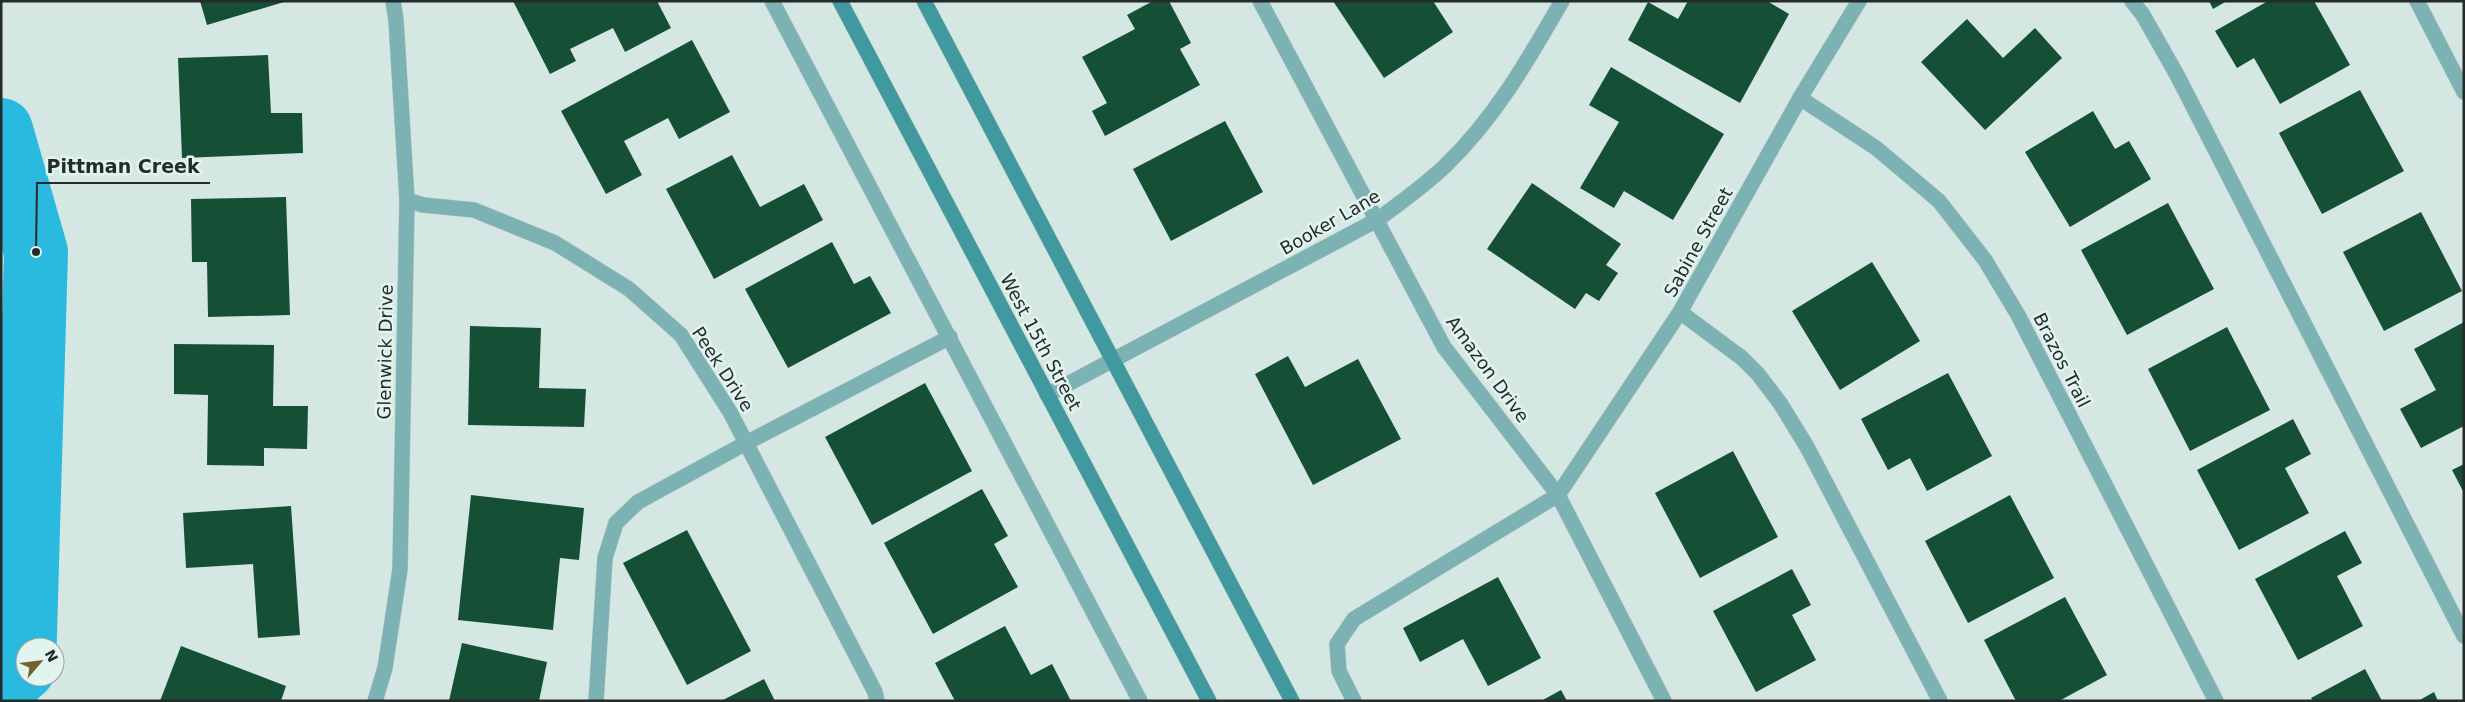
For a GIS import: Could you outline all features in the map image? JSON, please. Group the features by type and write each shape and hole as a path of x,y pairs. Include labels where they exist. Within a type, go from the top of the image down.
{"main road":[{"name":"West 15th Street","path":"840,1 1209,701"},
{"path":"924,1 1292,701"}],"street":[{"name":"Glenwick Drive","path":"375,701 385,668 400,569 407,200 396,20 393,1"},
{"path":"772,1 1140,701"},
{"name":"Amazon Drive","path":"1260,1 1444,347 1558,495 1664,701"},
{"name":"Booker Lane","path":"1047,395 1377,220 1421,187 1463,147 1523,70 1562,1"},
{"name":"Sabine Street","path":"1558,495 1680,312 1800,98 1860,1"},
{"path":"2132,1 2143,14 2177,75 2464,636"},
{"path":"2417,1 2464,92"},
{"name":"Brazos Trail","path":"1800,98 1876,148 1939,201 1985,260 2018,315 2216,701"},
{"name":"Peek Drive","path":"407,200 423,205 474,210 555,243 629,289 681,335 730,412 875,692 877,701"},
{"path":"1680,312 1742,358 1758,374 1780,402 1807,447 1940,701"},
{"path":"596,701 605,558 616,523 638,502 746,443 950,337"},
{"path":"1354,701 1339,671 1337,644 1354,619 1558,495"}],"building":[{"path":"200,1 284,1 284,2 207,25"},
{"path":"513,1 657,1 671,28 625,52 613,28 570,49 576,61 550,74"},
{"path":"1153,1 1169,1 1191,43 1180,49 1200,85 1105,136 1092,111 1107,103 1082,57 1135,29 1127,15"},
{"path":"1333,1 1433,1 1453,32 1384,78"},
{"path":"1688,1 1767,1 1789,14 1740,103 1628,40 1648,2 1678,19"},
{"path":"2209,1 2227,1 2213,9"},
{"path":"2268,1 2314,1 2350,65 2280,104 2254,58 2237,68 2215,31"},
{"path":"1967,19 2003,58 2035,28 2062,58 1985,130 1921,62"},
{"path":"692,40 730,112 679,139 668,118 624,141 642,175 606,194 561,111"},
{"path":"268,55 271,113 302,113 303,153 182,158 178,58"},
{"path":"1611,67 1724,134 1673,220 1624,191 1614,208 1580,188 1619,122 1589,105"},
{"path":"2360,90 2404,171 2322,214 2279,133"},
{"path":"2093,111 2115,149 2129,141 2151,179 2070,227 2025,152"},
{"path":"1225,121 1263,192 1171,241 1133,169"},
{"path":"732,155 760,207 804,184 823,220 714,279 666,189"},
{"path":"1532,183 1621,244 1606,265 1618,273 1599,301 1586,293 1575,309 1487,249"},
{"path":"286,197 290,315 208,317 207,262 192,262 191,199"},
{"path":"2168,203 2214,289 2127,335 2081,250"},
{"path":"2421,212 2462,291 2384,331 2343,252"},
{"path":"832,242 854,284 870,276 891,313 788,368 745,289"},
{"path":"1872,262 1920,341 1840,390 1792,311"},
{"path":"2464,322 2464,426 2421,448 2400,409 2436,390 2414,349"},
{"path":"470,326 541,328 539,388 586,389 584,427 468,425"},
{"path":"2227,327 2270,410 2190,451 2148,369"},
{"path":"174,344 274,345 273,406 308,406 307,449 264,448 264,466 207,465 208,395 174,394"},
{"path":"1288,356 1305,387 1358,359 1401,439 1313,485 1255,374"},
{"path":"1948,373 1992,456 1927,491 1910,458 1888,470 1861,419"},
{"path":"925,383 972,471 872,525 825,437"},
{"path":"2293,419 2311,454 2285,468 2309,513 2239,550 2197,470"},
{"path":"1733,451 1778,537 1700,578 1655,493"},
{"path":"2464,464 2464,493 2452,470"},
{"path":"982,489 1008,536 994,544 1018,587 933,634 884,543"},
{"path":"471,495 584,508 579,560 560,558 553,630 458,620"},
{"path":"2010,495 2054,578 1968,623 1925,541"},
{"path":"291,506 300,635 258,638 253,564 186,568 183,513"},
{"path":"687,530 751,651 687,685 623,563"},
{"path":"2345,531 2362,563 2337,576 2363,626 2298,660 2255,579"},
{"path":"1792,569 1811,605 1792,615 1816,660 1756,692 1713,611"},
{"path":"1498,577 1541,658 1488,686 1463,639 1420,662 1403,628"},
{"path":"2065,597 2107,675 2059,701 2016,701 1984,640"},
{"path":"1005,626 1031,675 1052,664 1071,701 955,701 935,663"},
{"path":"462,643 547,662 539,701 449,701"},
{"path":"181,646 286,686 281,701 160,701"},
{"path":"2365,669 2382,701 2313,701 2311,698"},
{"path":"764,679 775,701 721,701"},
{"path":"1561,690 1567,701 1541,701"},
{"path":"2434,692 2438,701 2418,701"}],"waterway":[{"path":"1,130 36,252 24,668 1,689"}],"place":[{"name":"Pittman Creek","path":"36,252"}]}
